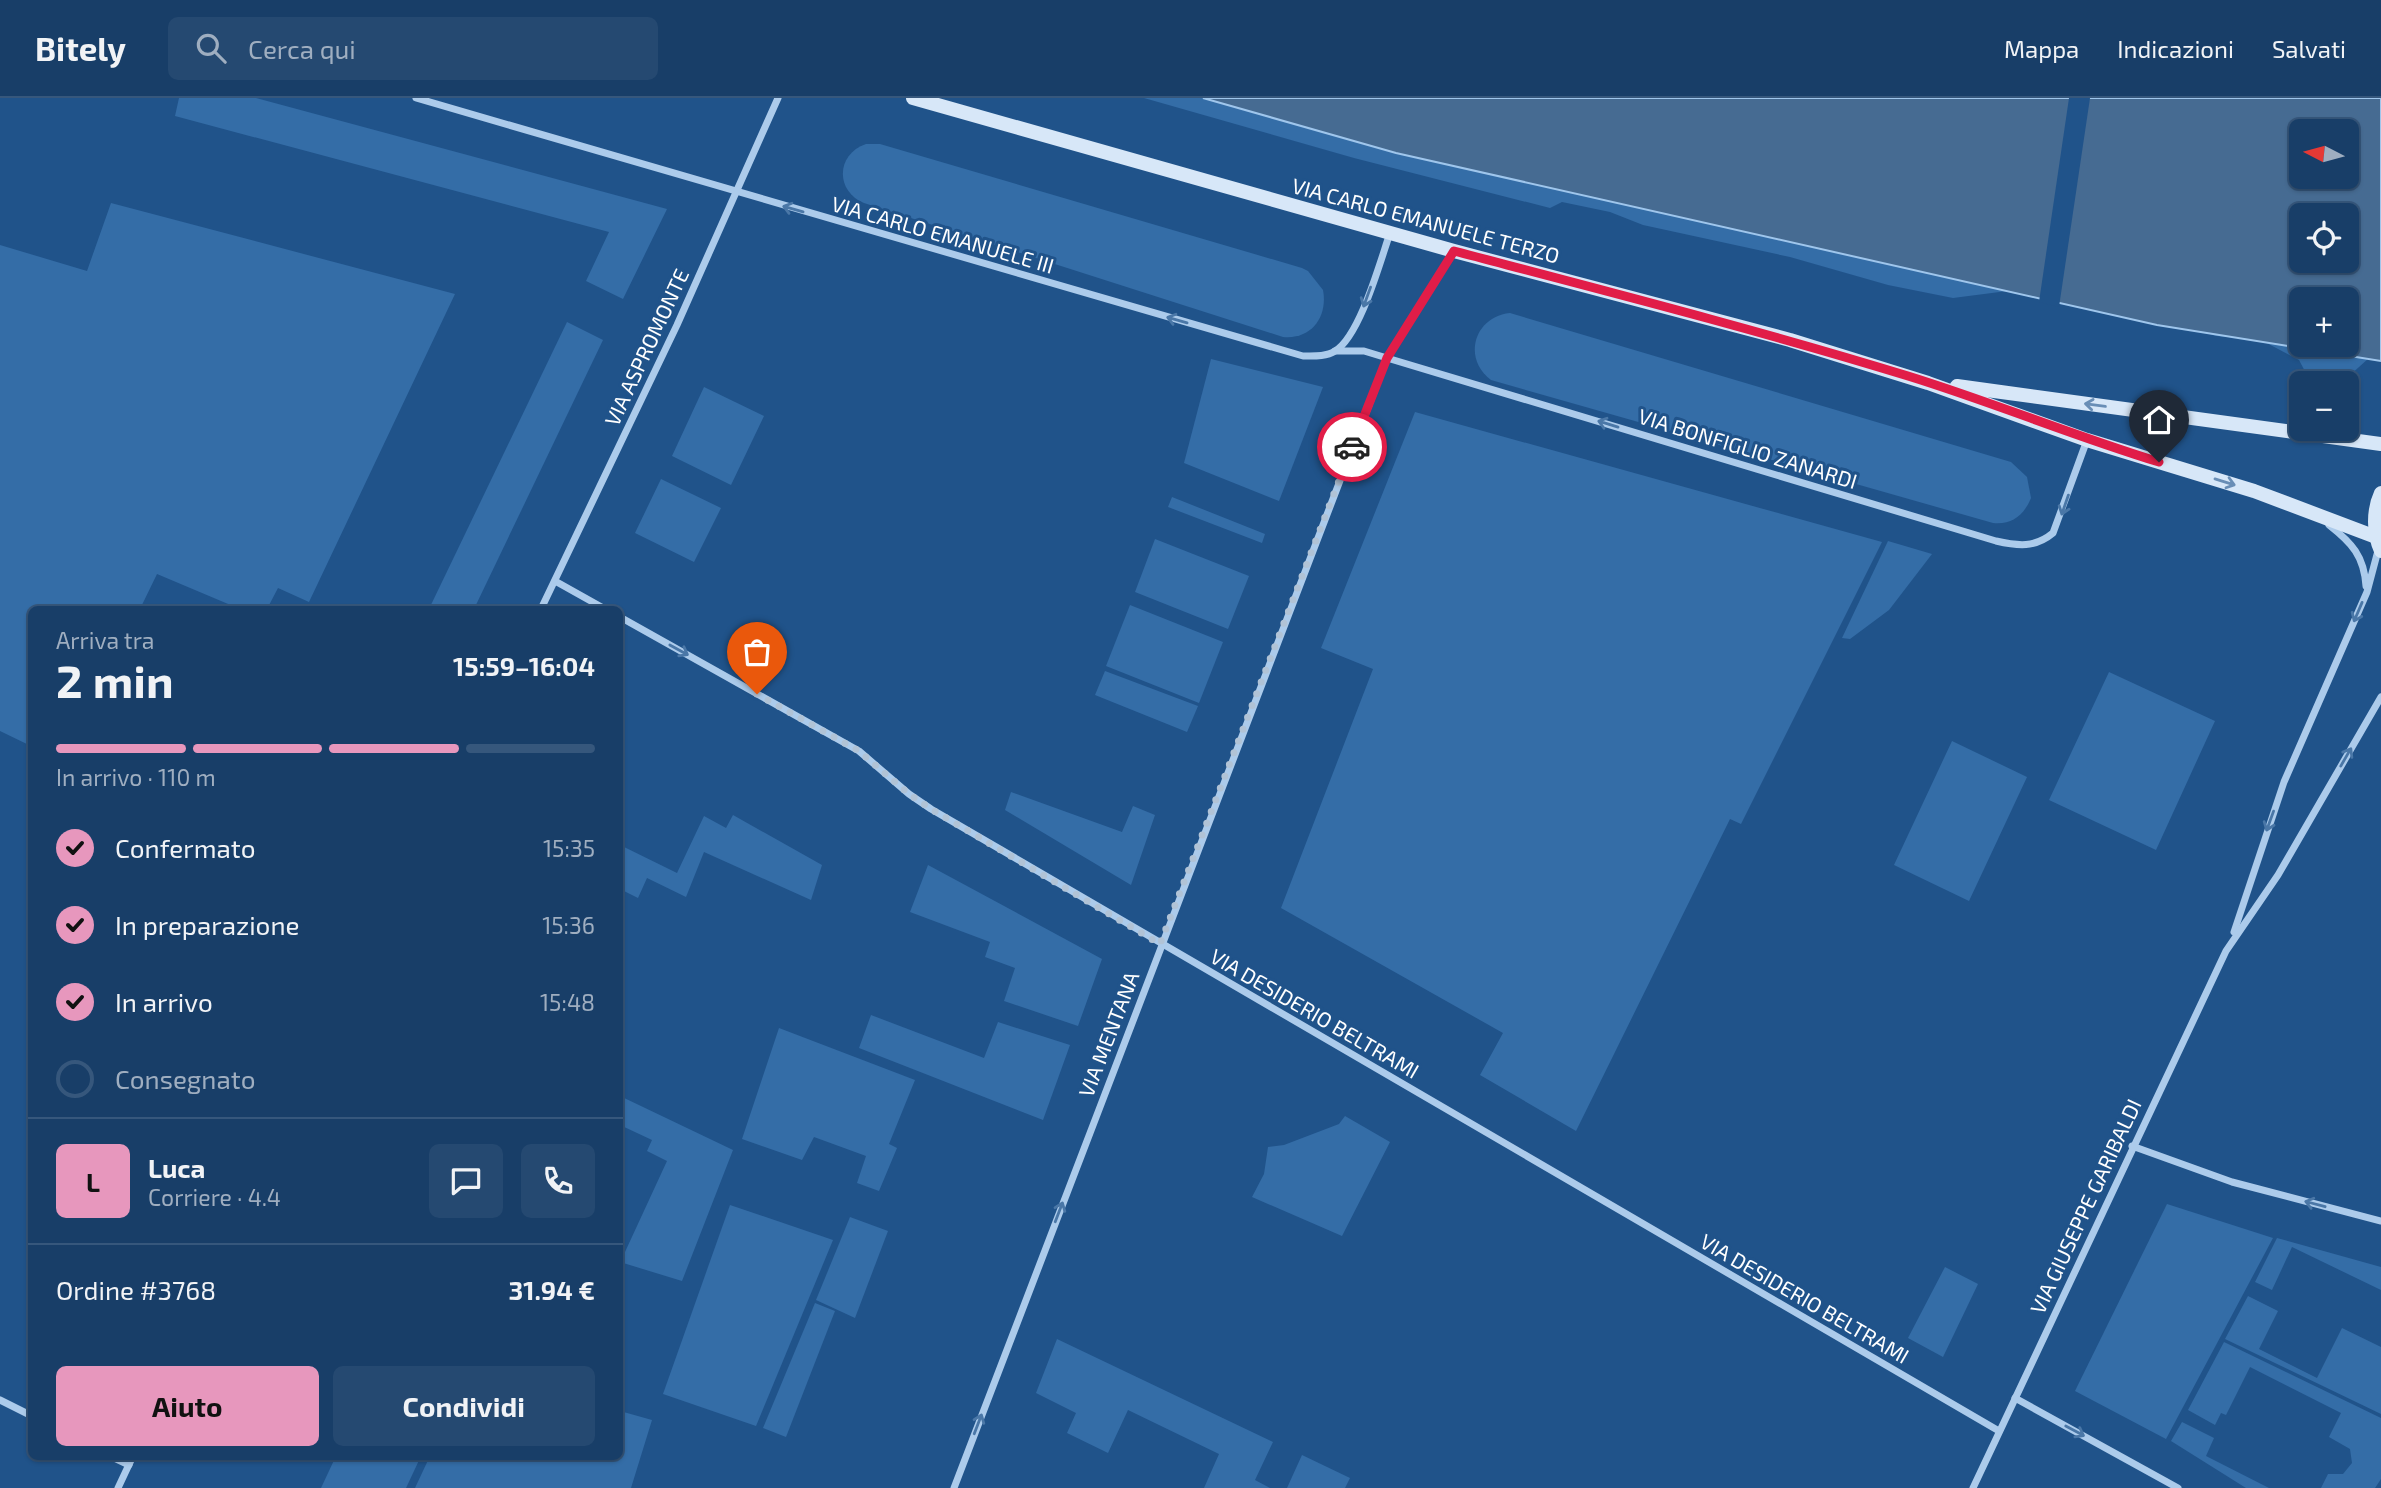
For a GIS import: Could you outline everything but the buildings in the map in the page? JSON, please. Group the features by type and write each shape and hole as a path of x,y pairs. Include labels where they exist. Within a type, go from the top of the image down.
{"main road":[{"name":"VIA CARLO EMANUELE TERZO","path":"913,98 1454,251 1790,340 1928,383 2087,440 2254,491 2318,515 2379,545"},
{"name":"VIA CARLO EMANUELE TERZO","path":"1928,383 2381,444"},
{"path":"2379,545 2376,510 2381,493"}],"street":[{"name":"VIA CARLO EMANUELE III","path":"416,98 1303,356 1320,356 1335,351"},
{"name":"VIA ASPROMONTE","path":"542,606 677,325 778,98"},
{"path":"1335,351 1360,317 1390,233"},
{"name":"VIA MENTANA","path":"954,1488 1160,944 1387,358 1454,251"},
{"name":"VIA BONFIGLIO ZANARDI","path":"1335,351 1364,351 2019,546 2042,543 2053,533 2087,440"},
{"path":"2318,515 2359,553 2365,567 2367,592"},
{"name":"VIA GIUSEPPE GARIBALDI","path":"1973,1488 2132,1146 2232,939 2284,782 2367,592 2379,545"},
{"path":"555,581 600,606"},
{"name":"VIA DESIDERIO BELTRAMI","path":"623,619 859,751 909,794 1160,944 1999,1430"},
{"name":"VIA GIUSEPPE GARIBALDI","path":"2232,939 2278,875 2381,697"},
{"path":"2132,1146 2232,1181 2381,1221"},
{"path":"2015,1398 2178,1488"},
{"path":"0,1400 28,1414"},
{"path":"118,1460 129,1465"},
{"path":"118,1488 131,1460"}],"shaded area":[{"path":"179,98 256,98 667,209 623,299 586,281 609,232 175,116"},
{"path":"1144,98 1447,98 2289,259 2289,273 2350,273 2353,287 2289,287 2289,355 2261,340 2216,336 2161,318 2015,290 1953,298 1888,285 1790,257 1643,225 1610,212 1562,202 1550,208 1354,158"},
{"path":"1203,98 2381,98 2381,361 2356,357 2359,357 2359,287 2289,287 2289,346 2157,325 1396,153"},
{"path":"866,144 880,144 1302,268 1308,271 1323,290 1323,309 1310,330 1302,335 1283,337 864,203 848,190 843,173 849,156"},
{"path":"111,203 455,294 309,602 278,588 269,606 233,606 157,574 141,606 28,606 28,745 0,731 0,245 87,271"},
{"path":"1510,313 2011,462 2027,477 2031,498 2017,518 1993,523 1491,380 1477,361 1476,340 1488,322"},
{"path":"2359,314 2369,358 2355,371 2305,371 2299,360 2293,357 2359,357"},
{"path":"567,322 603,340 475,606 430,606"},
{"path":"1211,359 1323,387 1279,501 1184,463"},
{"path":"704,387 764,416 731,485 672,456"},
{"path":"1415,412 1882,542 1741,824 1730,819 1576,1131 1480,1075 1503,1033 1281,908 1373,669 1321,648"},
{"path":"661,479 721,508 694,562 635,533"},
{"path":"1172,497 1265,534 1262,543 1168,507"},
{"path":"1155,539 1249,576 1228,629 1135,592"},
{"path":"1888,541 1932,554 1889,610 1850,639 1842,638"},
{"path":"1130,605 1223,642 1199,703 1106,666"},
{"path":"1105,671 1198,706 1187,732 1095,695"},
{"path":"2109,672 2215,721 2156,850 2049,800"},
{"path":"1952,741 2027,777 1969,901 1894,865"},
{"path":"1011,792 1122,832 1133,806 1155,815 1131,885 1005,810"},
{"path":"733,815 822,865 811,900 704,852 686,897 647,878 638,898 623,890 623,846 677,873 704,816 726,828"},
{"path":"928,865 1102,959 1078,1026 1004,1001 1015,968 985,957 990,942 910,912"},
{"path":"871,1015 984,1058 998,1022 1070,1045 1043,1120 859,1048"},
{"path":"779,1028 915,1080 889,1144 897,1148 879,1191 857,1183 866,1156 814,1137 802,1160 742,1139"},
{"path":"623,1097 733,1150 682,1281 623,1263 623,1251 625,1252 667,1161 647,1151 652,1140 623,1126"},
{"path":"1345,1116 1390,1142 1342,1236 1252,1197 1264,1174 1268,1147 1284,1145 1339,1124"},
{"path":"2167,1204 2273,1238 2166,1439 2075,1391"},
{"path":"730,1205 833,1240 756,1426 663,1394"},
{"path":"850,1217 888,1231 855,1318 816,1300"},
{"path":"2277,1238 2381,1267 2381,1290 2292,1247 2272,1290 2255,1282"},
{"path":"1945,1267 1978,1284 1943,1357 1908,1338"},
{"path":"2248,1296 2278,1311 2259,1349 2317,1378 2342,1328 2381,1347 2381,1414 2225,1339"},
{"path":"815,1303 835,1311 786,1437 763,1428"},
{"path":"1057,1339 1273,1442 1255,1480 1270,1488 1204,1488 1219,1454 1128,1410 1108,1453 1067,1433 1076,1413 1036,1393"},
{"path":"2224,1342 2381,1418 2381,1479 2375,1488 2321,1488 2328,1474 2343,1474 2352,1463 2350,1449 2329,1437 2341,1413 2250,1367 2226,1415 2221,1413 2215,1425 2188,1410"},
{"path":"623,1412 652,1420 631,1488 415,1488 428,1460 623,1460"},
{"path":"2182,1422 2214,1438 2206,1456 2269,1488 2246,1488 2171,1441"},
{"path":"1302,1455 1350,1478 1345,1488 1287,1488"},
{"path":"334,1460 419,1460 406,1488 321,1488"}],"pier":[{"path":"2069,98 2090,98 2059,307 2039,302"}],"way so far":[{"path":"757,694 859,751 909,794 931,809 1160,944 1352,447"}],"route":[{"path":"1352,447 1387,358 1454,251 1790,340 1928,383 2087,440 2159,462"}]}
